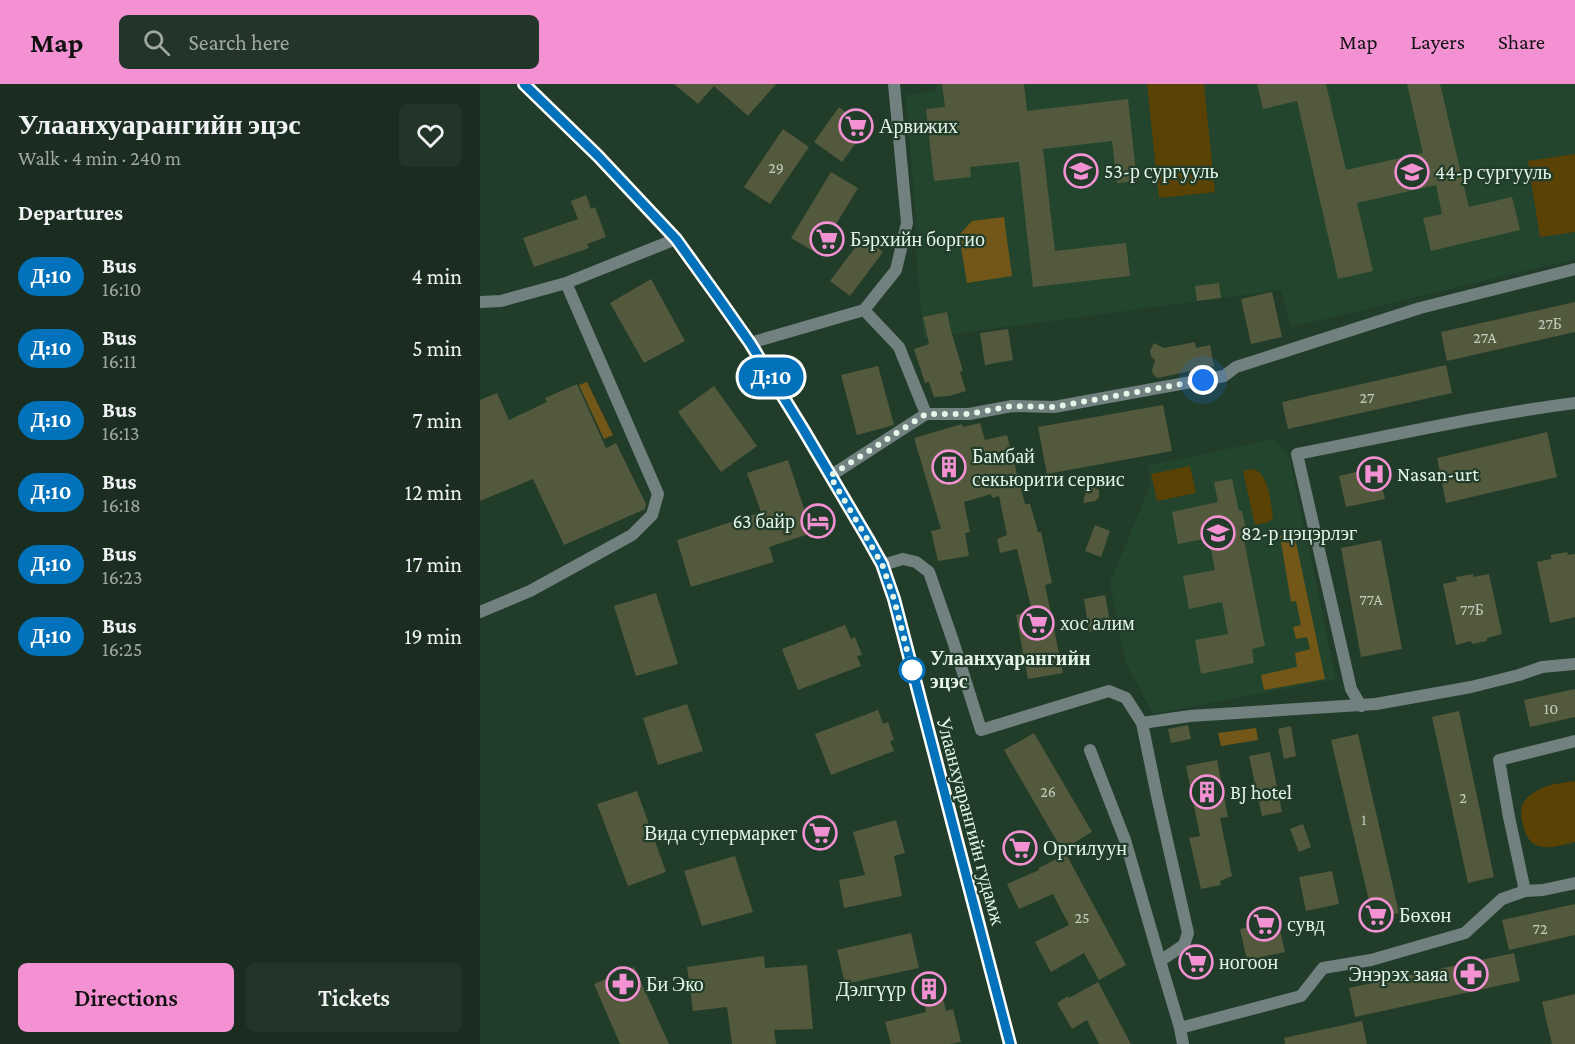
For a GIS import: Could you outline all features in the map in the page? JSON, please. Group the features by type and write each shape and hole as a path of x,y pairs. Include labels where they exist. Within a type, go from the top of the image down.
{"main road":[{"name":"Улаанхуарангийн гудамж","path":"524,84 598,156 676,239 750,343 882,564 894,599 1010,1044"}],"street":[{"path":"750,343 864,310 896,270 907,224 894,84"},
{"path":"480,302 501,301 566,283 676,239"},
{"path":"830,476 926,414 969,414 1012,406 1054,407 1224,376 1236,367 1420,308 1575,269"},
{"path":"480,612 530,591 632,535 652,515 658,494 566,283"},
{"path":"864,310 899,347 926,414"},
{"path":"1361,706 1351,689 1297,454 1488,416 1575,403"},
{"path":"882,564 903,559 916,562 929,572 981,730 1109,692 1126,698 1142,723 1156,796 1188,933 1184,945 1160,961"},
{"path":"1142,723 1201,715 1361,706 1472,687 1542,667 1575,664"},
{"path":"1525,891 1499,760 1575,741"},
{"path":"1090,750 1125,840 1183,1044"},
{"path":"1180,1028 1301,996 1323,968 1371,960 1465,933 1502,899 1525,891 1543,890 1575,882"}],"shaded area":[{"path":"935,84 1575,84 1575,259 1291,327 1281,290 924,338 906,95 935,91"},
{"path":"1147,84 1204,84 1215,192 1159,198"},
{"path":"1575,154 1575,232 1540,237 1528,161"},
{"path":"1004,217 1012,276 967,283 959,235 972,221"},
{"path":"587,382 613,435 604,439 579,385"},
{"name":"82-р цэцэрлэг","path":"1273,439 1289,456 1336,679 1153,714 1125,661 1110,583 1151,483 1148,466"},
{"path":"1190,466 1196,493 1157,501 1151,474"},
{"path":"1254,469 1266,483 1273,517 1269,522 1255,525 1243,471"},
{"path":"1294,533 1325,679 1264,690 1261,675 1297,667 1295,653 1310,649 1307,637 1296,639 1293,627 1301,625 1296,601 1291,602 1280,536"},
{"path":"1256,728 1258,740 1221,746 1218,733"},
{"path":"1575,781 1575,842 1549,847 1534,844 1527,837 1523,826 1521,810 1524,802 1539,789"}],"building":[{"path":"674,84 776,84 748,116 714,86 698,104"},
{"path":"942,84 1024,84 1027,111 1128,99 1137,181 1117,183 1112,141 1043,149 1055,251 1126,243 1130,276 1033,287 1019,162 970,167 971,177 934,181 926,109 945,107"},
{"path":"1257,84 1326,84 1346,170 1423,153 1407,84 1440,84 1469,207 1512,197 1520,230 1431,251 1423,218 1442,214 1436,185 1357,203 1373,271 1338,279 1297,101 1263,109"},
{"path":"839,107 867,128 842,162 814,142"},
{"path":"783,129 809,147 770,204 744,187"},
{"path":"831,172 858,188 818,254 791,238"},
{"path":"586,195 591,209 595,207 606,237 587,244 589,248 534,267 523,238 578,219 571,201"},
{"path":"863,237 883,252 850,296 830,281"},
{"path":"651,279 685,341 644,363 610,303"},
{"path":"1219,283 1221,298 1197,301 1195,286"},
{"path":"1272,292 1282,337 1251,344 1241,299"},
{"path":"1575,302 1575,332 1447,361 1441,332"},
{"path":"947,312 966,391 934,397 929,382 925,383 914,349 929,344 923,317"},
{"path":"1008,329 1013,360 985,365 980,333"},
{"path":"1195,342 1196,348 1210,345 1214,366 1157,378 1153,374 1155,360 1150,351 1154,343 1164,348"},
{"path":"1446,365 1452,393 1288,429 1282,402"},
{"path":"878,366 894,425 857,435 841,375"},
{"path":"577,384 606,448 616,443 646,504 645,509 564,545 533,479 480,501 480,400 497,393 509,420 547,402 545,398"},
{"path":"714,386 757,446 721,472 678,412"},
{"path":"1163,405 1172,451 1047,474 1038,427"},
{"path":"980,423 985,440 1007,435 1025,504 1030,504 1038,532 1041,532 1052,583 1045,585 1063,673 1028,679 1016,615 1032,611 1017,549 1000,553 997,539 1007,535 999,496 992,498 991,494 964,502 970,532 965,533 969,556 938,561 931,531 941,529 914,438 962,424 963,427"},
{"path":"1547,432 1557,477 1446,503 1437,458"},
{"path":"788,460 812,533 769,547 774,562 691,587 677,540 761,512 747,473"},
{"path":"1377,467 1385,499 1346,507 1339,476"},
{"path":"1232,479 1247,534 1243,535 1265,646 1252,649 1254,663 1201,674 1195,640 1228,634 1222,602 1189,609 1183,576 1215,570 1209,538 1178,544 1172,512 1218,502 1214,482"},
{"path":"1090,486 1099,490 1099,498 1083,503 1086,491"},
{"path":"1095,525 1110,531 1101,557 1085,551"},
{"path":"1381,540 1402,649 1361,657 1341,548"},
{"path":"1567,552 1568,555 1575,554 1575,617 1550,623 1537,562 1551,559 1551,555"},
{"path":"1473,574 1473,577 1489,574 1502,634 1487,638 1487,641 1472,644 1471,641 1456,645 1443,584 1457,581 1456,577"},
{"path":"656,593 678,664 636,676 614,606"},
{"path":"1105,595 1111,627 1089,632 1084,599"},
{"path":"845,625 851,639 855,637 862,655 857,656 861,666 798,690 782,649"},
{"path":"1575,689 1575,717 1530,727 1524,700"},
{"path":"687,704 703,751 658,765 643,718"},
{"path":"878,710 883,724 888,722 894,740 890,741 894,751 831,775 815,734"},
{"path":"1459,711 1494,877 1468,883 1432,717"},
{"path":"1188,725 1191,739 1171,743 1168,729"},
{"path":"1291,726 1296,756 1284,759 1278,729"},
{"path":"1034,733 1092,832 1062,850 1004,750"},
{"path":"1358,734 1399,913 1370,919 1367,906 1370,905 1331,740"},
{"path":"1270,752 1282,812 1262,816 1249,756"},
{"path":"1217,760 1228,817 1220,818 1232,876 1220,881 1221,885 1201,889 1189,838 1200,836 1186,766"},
{"path":"637,791 666,872 628,886 597,804"},
{"path":"896,820 905,853 894,856 902,896 844,908 839,880 865,875 853,832"},
{"path":"1303,824 1311,847 1299,852 1290,829"},
{"path":"1066,854 1126,965 1099,980 1084,953 1051,972 1035,942 1069,925 1053,894 1019,909 1007,884 1039,870"},
{"path":"735,856 753,912 702,926 684,871"},
{"path":"1332,871 1339,904 1306,911 1299,877"},
{"path":"1575,904 1575,935 1509,950 1502,920"},
{"path":"1278,921 1285,952 1247,960 1240,929"},
{"path":"911,933 919,968 845,984 837,950"},
{"path":"1514,953 1520,981 1355,1017 1349,988"},
{"path":"764,956 765,968 807,965 813,1029 774,1030 776,1044 732,1044 727,1007 693,1011 687,967"},
{"path":"634,967 669,1044 620,1044 594,984"},
{"path":"934,980 938,996 942,995 946,1011 953,1009 961,1042 891,1044 885,1022 926,1012 920,983"},
{"path":"1098,982 1131,1044 1099,1044 1087,1020 1072,1029 1057,1003"},
{"path":"1575,994 1575,1044 1552,1044 1542,1002"},
{"path":"1362,1021 1367,1044 1285,1044 1284,1038"}],"bus line":[{"name":"Д:10","path":"524,84 598,156 676,239 750,343 882,564 894,599 1010,1044"}],"place":[{"name":"Арвижих","path":"856,126"},
{"name":"53-р сургууль","path":"1081,171"},
{"name":"44-р сургууль","path":"1412,172"},
{"name":"Бэрхийн боргио","path":"827,239"},
{"name":"Бамбай секьюрити сервис","path":"949,467"},
{"name":"Nasan-urt","path":"1374,474"},
{"name":"63 байр","path":"818,521"},
{"name":"82-р цэцэрлэг","path":"1218,533"},
{"name":"хос алим","path":"1037,623"},
{"name":"Улаанхуарангийн эцэс","path":"912,670"},
{"name":"BJ hotel","path":"1207,792"},
{"name":"Вида супермаркет","path":"820,833"},
{"name":"Оргилуун","path":"1020,848"},
{"name":"Бөхөн","path":"1376,915"},
{"name":"сувд","path":"1264,924"},
{"name":"ногоон","path":"1196,962"},
{"name":"Энэрэх заяа","path":"1471,974"},
{"name":"Би Эко","path":"623,984"},
{"name":"Дэлгүүр","path":"929,989"}],"route":[{"path":"912,670 894,599 882,564 830,476 926,414 969,414 1030,405 1054,407 1203,380"}]}
